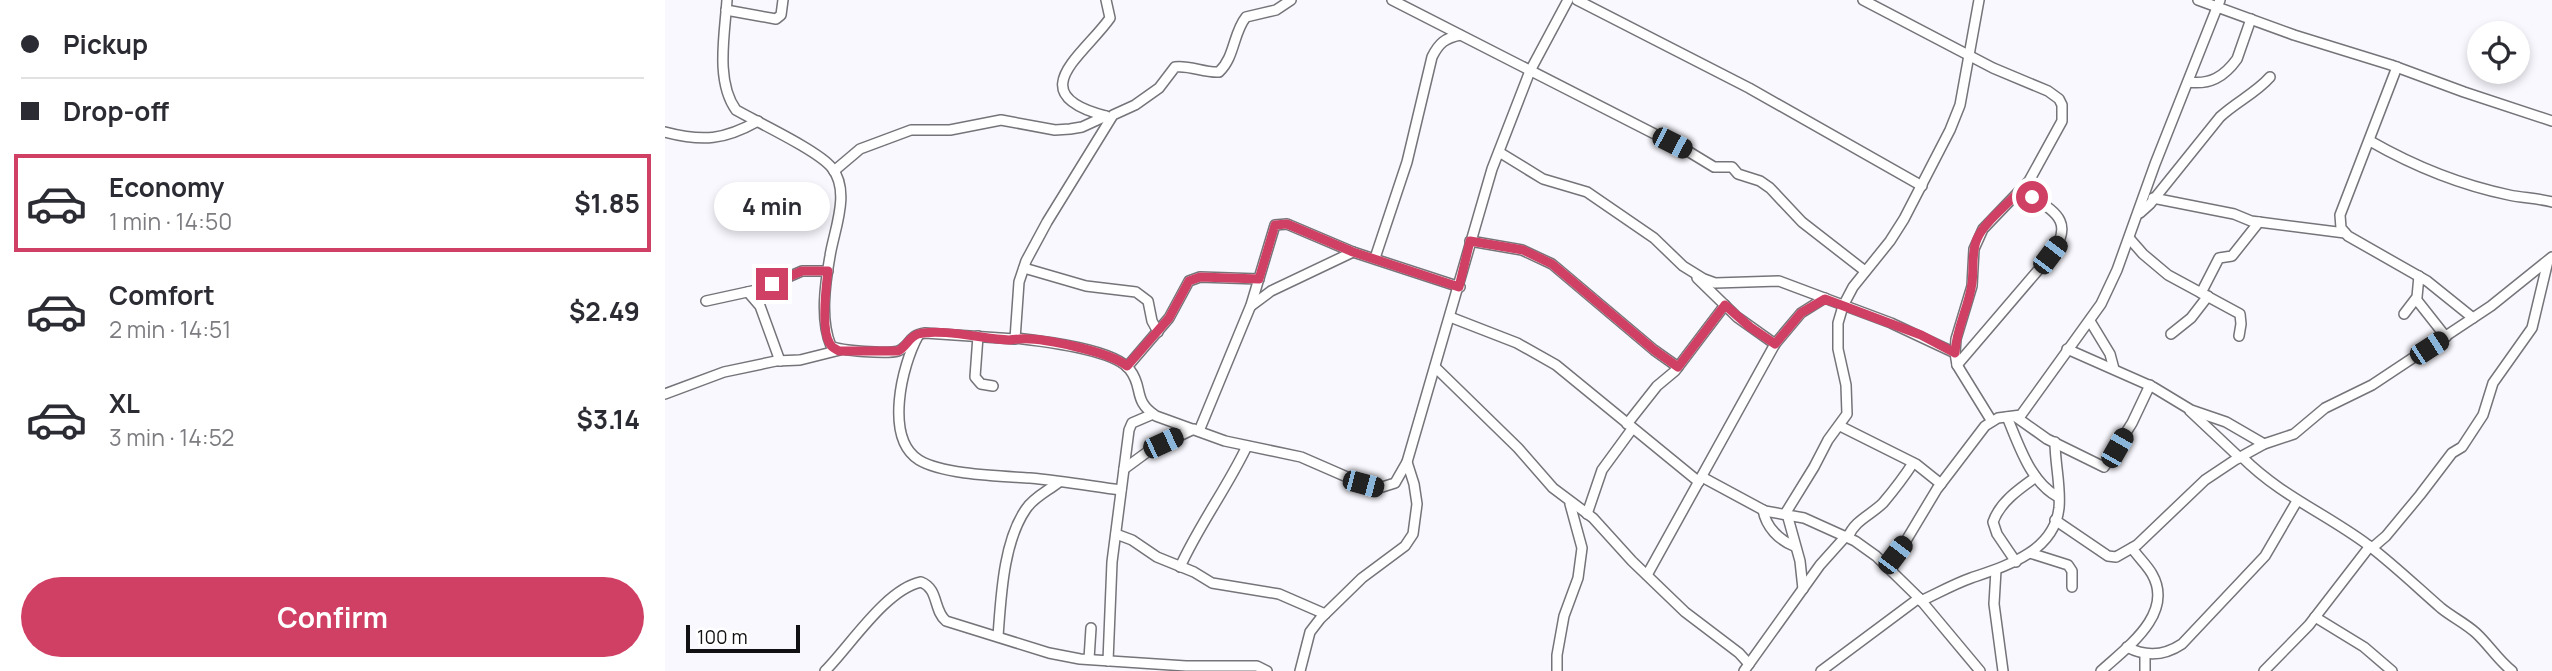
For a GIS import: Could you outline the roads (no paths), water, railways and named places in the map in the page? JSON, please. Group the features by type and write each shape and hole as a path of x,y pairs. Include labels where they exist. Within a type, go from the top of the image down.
{"street":[{"path":"783,0 781,15 776,19 761,18 727,5 724,60 726,88 736,110 815,155 834,171 840,188 840,205 826,290 827,337 831,346 839,351"},
{"path":"1105,0 1109,19 1076,55 1063,79 1062,87 1074,102 1109,116"},
{"path":"834,171 860,149 911,130 950,130 1001,120 1055,130 1082,127 1136,105 1159,88 1175,67 1219,72 1233,50 1246,16 1276,10 1291,0"},
{"path":"1392,0 1686,150 1714,167 1732,167 1738,174 1761,181 1802,222 1865,271"},
{"path":"665,394 724,372 780,361 800,360 839,351 898,351 919,334 1010,340 1016,338 1085,349 1121,362 1127,366 1136,383 1140,401 1153,414 1247,446 1301,457 1363,484 1379,488 1395,483 1407,462 1470,241 1499,152 1530,71 1568,0"},
{"path":"1577,0 1749,88 1922,186"},
{"path":"1863,0 1970,56 2049,92 2059,99 2062,105 2062,121 2049,149 2021,189 1983,229 1974,248 1972,286 1956,340 1955,353 1957,365 1991,420"},
{"path":"1786,514 1828,440 1847,414 1848,400 1837,349 1838,323 1843,306 1853,287 1890,241 1922,186 1960,105 1979,0"},
{"path":"2198,0 2218,3 2251,19 2552,121"},
{"path":"1886,566 1904,544 1941,484 1972,442 1991,420 2024,412 2067,349 2090,321 2117,270 2218,3"},
{"path":"2188,82 2199,83 2217,79 2233,65 2238,59 2251,19"},
{"path":"1375,258 1408,162 1432,57 1439,44 1449,37 1460,35"},
{"path":"2397,68 2340,215 2341,228 2345,233 2419,276 2473,318"},
{"path":"2138,215 2220,117 2258,90 2270,77"},
{"path":"1016,338 1017,302 1024,268 1047,222 1109,116"},
{"path":"665,132 699,139 719,138 730,136 758,121"},
{"path":"2370,141 2420,165 2475,186 2552,202"},
{"path":"1499,152 1543,179 1587,192 1654,238 1744,322 1775,344"},
{"path":"1957,365 2050,255 2062,236 2061,224 2055,214 2021,189"},
{"path":"2153,198 2259,222 2345,233"},
{"path":"2241,216 2246,239"},
{"path":"2171,334 2191,318 2205,295 2218,258 2232,256 2259,222"},
{"path":"1124,469 1150,450 1197,430 1251,306 1275,225 1287,224 1353,252 1459,287"},
{"path":"2129,238 2161,269 2240,314 2239,336"},
{"path":"1470,241 1523,250 1552,264 1678,367"},
{"path":"1251,306 1280,286 1353,252"},
{"path":"2055,520 2108,556 2116,557 2132,548 2205,480 2264,444 2294,434 2325,408 2372,385 2473,318 2550,259"},
{"path":"2264,671 2315,617 2371,547 2420,495 2452,453 2462,447 2483,415 2493,383 2532,328 2550,259"},
{"path":"1683,265 1715,283 1779,281 1921,335 1955,353"},
{"path":"1024,268 1086,286 1136,292 1147,301 1158,332"},
{"path":"706,301 748,292 802,271 828,271"},
{"path":"2405,314 2416,299 2419,276"},
{"path":"1127,366 1169,318 1189,281 1200,277 1259,279"},
{"path":"748,292 760,306 780,361"},
{"path":"1647,575 1775,344 1801,313 1825,299"},
{"path":"2416,299 2446,337"},
{"path":"1587,514 1608,459 1657,386 1678,367 1725,305"},
{"path":"1450,317 1517,343 1556,365 1630,426 1701,479 1763,510 1804,518 1847,536 1886,566 1920,599 1980,671"},
{"path":"2090,321 2110,354 2114,369"},
{"path":"919,334 908,363 898,412 899,429 908,449 918,460 950,470 1121,490"},
{"path":"978,336 975,377 981,384 993,386"},
{"path":"2067,349 2150,385 2186,407 2266,480 2371,547 2404,573 2443,610 2478,635 2496,658 2512,671"},
{"path":"1435,366 1569,502 1587,514 1685,612 1739,653 1747,667 1803,589 1854,525 1890,495 1913,463"},
{"path":"2012,417 2055,442 2106,466 2132,423 2150,385"},
{"path":"2186,407 2226,422 2264,444"},
{"path":"1108,661 1108,622 1116,534 1129,430 1132,424 1153,414"},
{"path":"2012,417 2036,477 2047,491 2059,497"},
{"path":"1840,426 1913,463 1941,484"},
{"path":"1821,671 1920,599 2016,562 2030,553 2039,544 2059,510 2055,442"},
{"path":"1179,567 1194,535 1228,484 1247,446"},
{"path":"1300,671 1310,632 1362,578 1405,546 1413,534 1417,504 1407,462"},
{"path":"2016,562 1994,528 1993,522 1997,511 2036,477"},
{"path":"998,636 1009,546 1017,525 1025,509 1036,497 1059,482"},
{"path":"2127,647 2145,654 2170,652 2182,644 2265,556 2297,501"},
{"path":"1557,671 1564,616 1578,578 1581,548 1569,502"},
{"path":"1763,510 1764,517 1773,530 1794,547"},
{"path":"1786,514 1794,532 1794,547 1800,561 1803,589"},
{"path":"1116,534 1132,540 1157,557 1221,586 1279,594 1325,614"},
{"path":"2101,671 2148,625 2156,609 2158,594 2152,573 2132,548"},
{"path":"2030,553 2068,565 2072,571 2072,587"},
{"path":"1996,570 1994,604 2003,671"},
{"path":"825,671 866,623 905,587 921,582 932,590 939,612 946,621 1049,653 1089,660 1186,668 1257,666 1267,671"},
{"path":"2315,617 2364,647 2392,671"},
{"path":"1089,660 1091,628"},
{"path":"2145,654 2145,671"}]}
